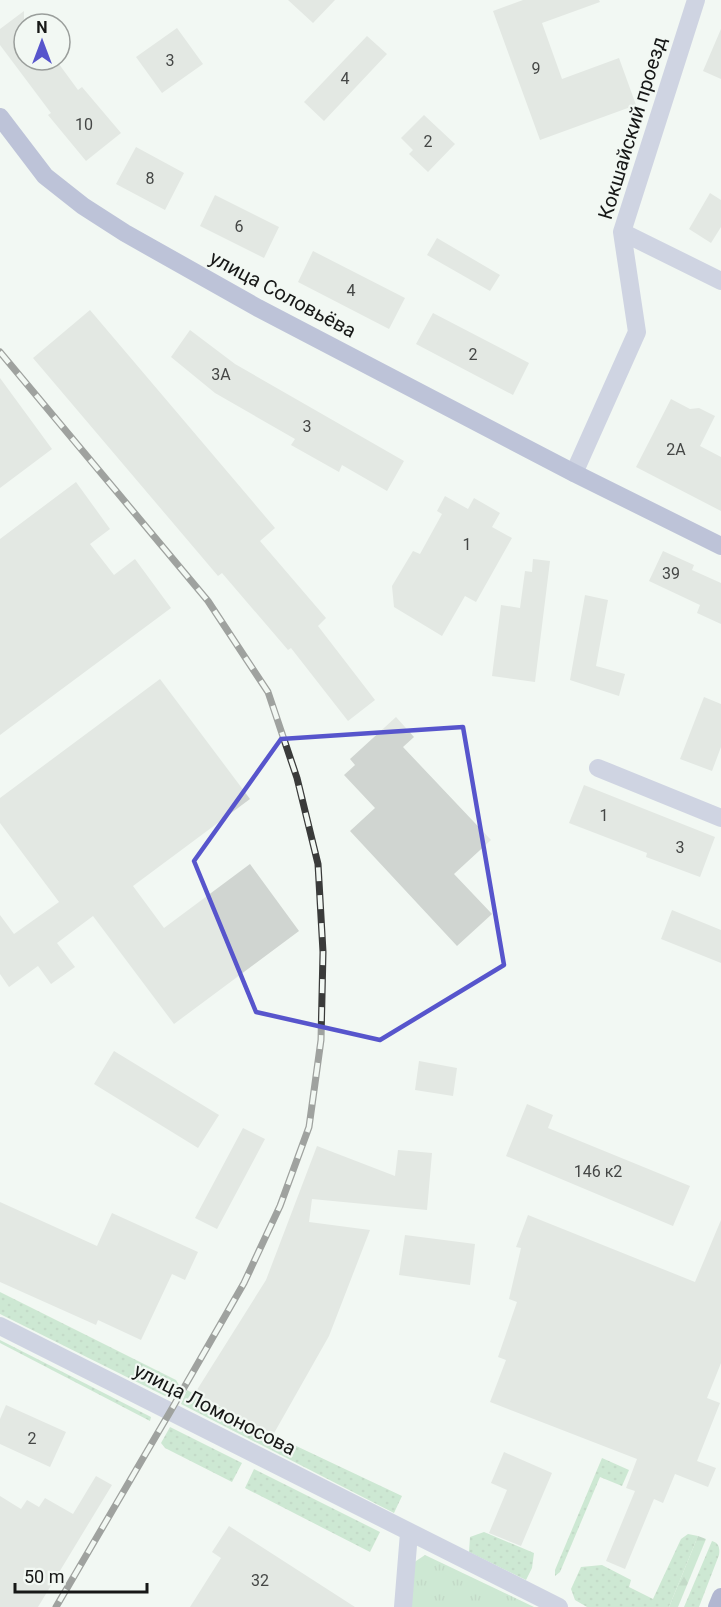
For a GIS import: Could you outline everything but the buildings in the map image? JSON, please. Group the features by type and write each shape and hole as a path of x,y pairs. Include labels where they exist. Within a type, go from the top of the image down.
{"main road":[{"path":"717,1607 721,1598"}],"street":[{"name":"Кокшайский проезд","path":"574,473 637,333 622,232 696,0"},
{"name":"улица Соловьёва","path":"0,117 45,176 83,206 125,233 258,309 574,473 721,546"},
{"path":"622,232 721,281"},
{"path":"598,768 721,818"},
{"name":"улица Ломоносова","path":"0,1326 559,1607"},
{"path":"403,1607 409,1533"}],"highlighted area":[{"path":"463,727 504,965 380,1040 256,1012 194,861 281,739"}],"green space":[{"path":"0,1292 176,1380 179,1385 171,1399 0,1314"},
{"path":"0,1340 151,1417 150,1421 0,1343"},
{"path":"187,1390 273,1435 402,1496 394,1513 181,1404"},
{"path":"170,1427 242,1463 232,1482 165,1448 161,1443"},
{"path":"602,1458 629,1470 622,1486 600,1477 560,1572 555,1576 555,1570"},
{"path":"254,1469 380,1532 370,1552 245,1488"},
{"path":"484,1532 534,1553 532,1568 526,1580 469,1552 470,1537"},
{"path":"688,1534 698,1536 669,1607 587,1607 575,1600 571,1589 581,1567 602,1565 631,1580 629,1587 653,1599 681,1539"},
{"path":"698,1536 706,1539 678,1607 669,1607"},
{"path":"712,1541 719,1546 719,1555 699,1607 684,1607"},
{"path":"425,1555 534,1607 409,1607 413,1563"}],"railway":[{"path":"0,352 208,601 268,692 297,778 318,864 323,952 321,1040 309,1127 280,1206 244,1283 56,1607"}]}
